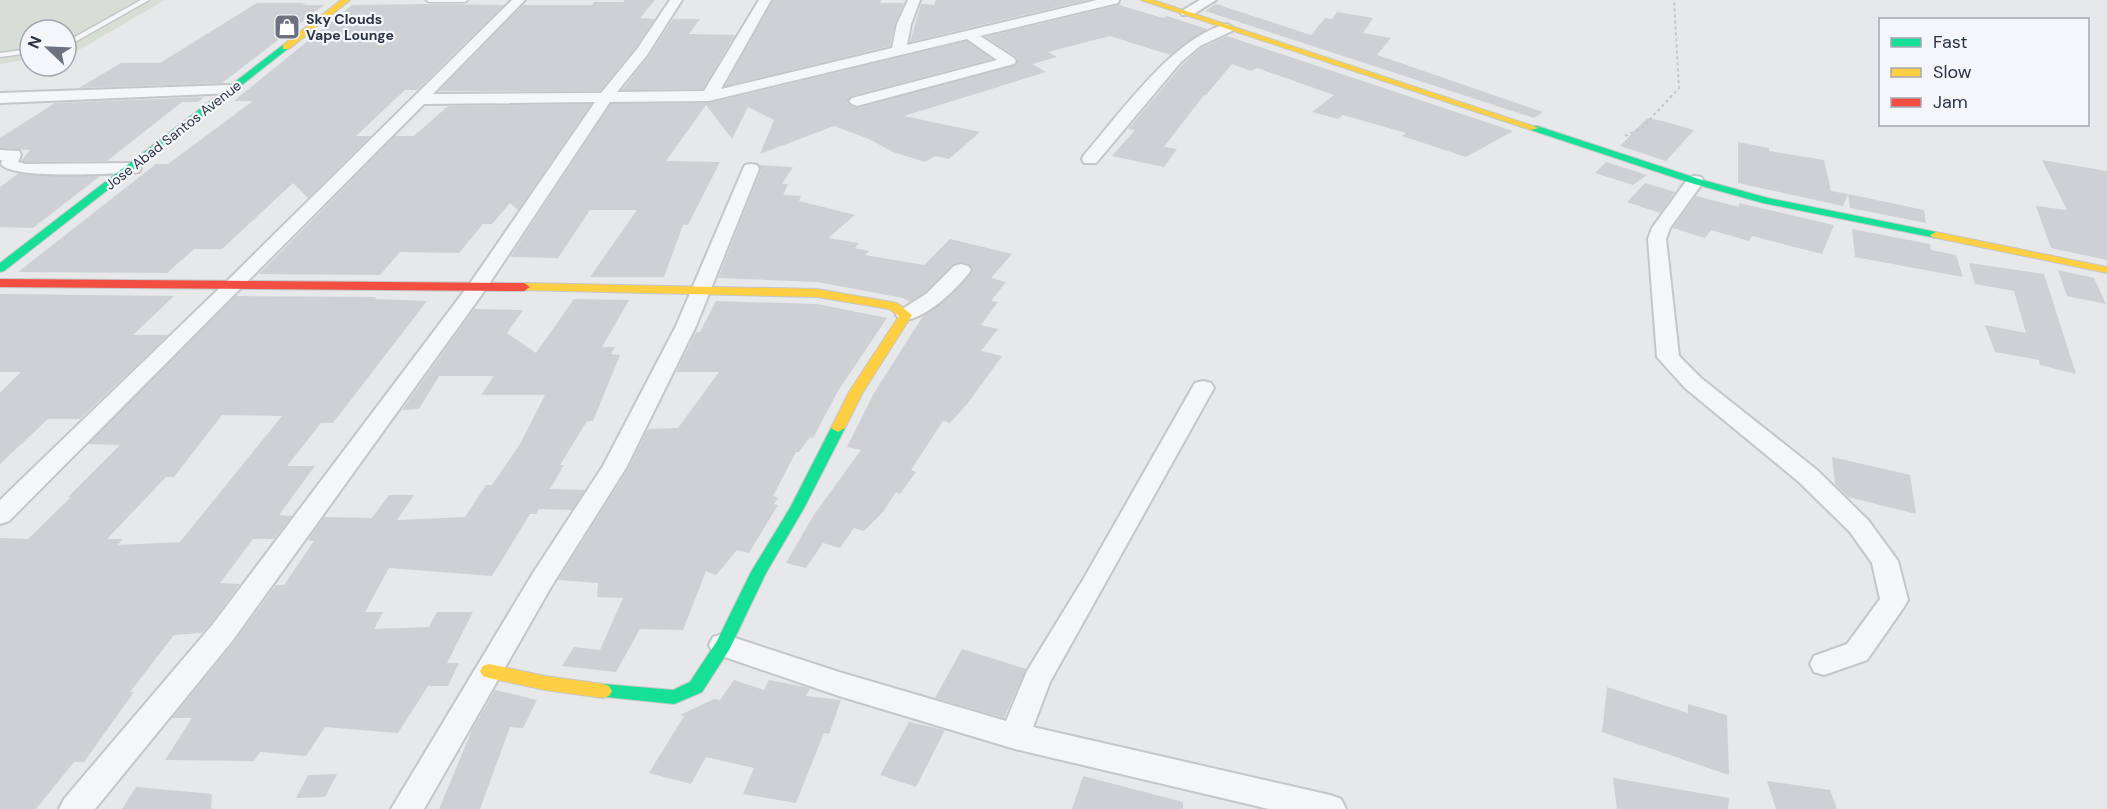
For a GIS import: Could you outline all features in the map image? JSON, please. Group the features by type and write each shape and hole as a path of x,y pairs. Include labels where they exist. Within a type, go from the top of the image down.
{"main road":[{"name":"Jose Abad Santos Avenue","path":"0,268 133,168 346,0"},
{"path":"1145,0 1695,181 1767,201 2107,270"},
{"path":"0,283 478,286 817,293 893,306 906,315 856,392 802,499 759,572 723,645 696,687 674,697 570,687 489,670"}],"street":[{"path":"0,515 519,0"},
{"path":"75,809 223,632 478,286 605,98 642,52 676,0"},
{"path":"709,96 765,0"},
{"path":"899,50 904,24 914,0"},
{"path":"421,99 709,96 1113,0"},
{"path":"1187,12 1210,0"},
{"path":"1090,159 1176,59 1195,43 1227,28"},
{"path":"856,101 1009,61 970,35"},
{"path":"0,98 229,90"},
{"path":"0,155 13,155 9,164 19,168 55,170 133,168"},
{"path":"0,180 19,168"},
{"path":"407,809 542,580 614,468 686,326 751,169"},
{"path":"1695,181 1661,228 1657,239 1668,357 1693,383 1808,476 1859,526 1885,561 1894,600 1857,652 1824,664"},
{"path":"906,315 927,303 961,270"},
{"path":"1015,736 1037,679 1093,585 1203,388"},
{"path":"723,645 839,684 1015,736 1330,809"}],"lane":[{"path":"78,38 146,0"},
{"path":"429,0 465,0"},
{"path":"0,56 18,53"}],"path":[{"path":"1597,150 1642,128 1679,88 1674,0"}],"shaded area":[{"path":"0,0 165,0 78,50 78,18 18,18 18,61 0,64"}],"building":[{"path":"625,0 655,0 640,18 655,19 600,91 439,91 523,5 592,5 594,2 623,2"},
{"path":"773,0 881,0 880,3 904,3 895,24 890,46 725,86"},
{"path":"936,0 1087,0 910,42 921,4 934,5"},
{"path":"257,3 324,5 222,83 79,88 121,63 160,63"},
{"path":"1216,4 1311,35 1325,18 1332,19 1337,12 1373,18 1363,33 1391,38 1377,55 1543,112 1534,118 1205,11"},
{"path":"352,5 504,5 417,90 405,90 356,136 371,136 308,198 293,183 222,249 194,249 167,273 18,272 156,164 168,164 253,101 234,101"},
{"path":"1119,5 1163,18 1167,16 1207,29 1170,55 1110,36 1048,52 1057,57 1032,64 1046,72 904,116 980,132 949,159 935,156 925,162 893,152 869,139 834,126 760,154 774,120 748,107 732,139 706,105 666,161 720,162 688,225 683,225 664,277 590,277 637,210 590,210 558,258 510,257 611,104 710,103 967,41 992,59 851,96 847,103 858,108 1016,65 1018,60 1015,56 986,37"},
{"path":"673,19 700,19 689,34 735,35 703,89 622,90 649,56"},
{"path":"1227,36 1513,131 1466,157 1402,136 1406,133 1343,115 1338,119 1312,112 1334,95 1257,68 1251,71 1232,64 1204,95 1164,147 1177,149 1164,167 1112,156 1135,130 1128,129 1183,64 1201,48"},
{"path":"204,97 198,102 182,102 107,161 25,162 21,161 30,150 0,148 0,138 55,103"},
{"path":"591,104 518,210 510,203 492,224 483,224 459,253 400,252 380,275 259,274 395,136 414,136 448,106"},
{"path":"1647,118 1694,130 1666,161 1620,146"},
{"path":"1738,142 1769,148 1769,151 1824,160 1831,191 1848,194 1843,206 1738,183"},
{"path":"2042,160 2107,171 2107,260 2051,248 2036,206 2067,210"},
{"path":"1606,162 1647,175 1633,185 1595,173"},
{"path":"759,165 793,167 782,184 788,184 783,195 801,196 799,201 855,215 828,238 859,243 855,248 869,251 865,255 924,265 950,239 1012,254 991,278 1006,282 991,301 998,302 981,325 998,329 981,351 1002,356 968,403 950,423 943,421 911,470 916,472 900,494 896,492 883,512 864,531 854,528 840,548 823,543 806,568 786,563 813,516 861,450 847,447 874,393 923,316 950,296 973,270 969,264 962,262 953,264 925,292 910,302 903,298 817,282 718,278 761,170"},
{"path":"19,173 42,176 100,176 33,228 0,227 0,187"},
{"path":"1645,183 1675,192 1660,213 1627,202"},
{"path":"1848,194 1924,210 1926,223 1850,208"},
{"path":"1696,196 1739,207 1739,203 1834,225 1822,254 1752,236 1749,241 1711,230 1705,238 1673,228"},
{"path":"1852,229 1930,244 1931,250 1956,255 1963,277 1855,257"},
{"path":"1969,263 2044,274 2076,374 2040,365 2039,360 1995,352 1985,325 2026,333 2014,291 1975,284"},
{"path":"2058,270 2094,278 2106,304 2067,296"},
{"path":"0,294 174,296 133,335 168,335 80,419 48,419 0,464 0,393 21,372 0,372"},
{"path":"236,296 376,297 375,299 427,301 333,423 321,423 287,466 315,466 279,515 292,516 274,539 253,539 220,583 240,584 211,623 202,633 174,635 130,692 134,692 84,762 74,762 36,809 0,809 0,538 28,539 120,445 88,444","holes":["222,415 282,416 180,542 118,545 123,539 107,539 166,477 174,477"]},
{"path":"574,299 629,300 602,347 615,347 611,354 620,355 593,421 587,421 560,465 564,465 550,489 585,490 572,510 539,509 536,514 530,514 492,576 389,568 365,612 383,612 374,629 429,627 437,612 473,612 447,663 459,663 448,686 428,686 398,733 325,727 306,756 260,752 254,761 165,760 192,718 172,718 235,641 276,585 284,585 314,541 308,540 324,517 372,518 389,495 414,495 397,520 465,517 486,485 492,485 520,444 545,395 481,395 494,376 439,376 419,409 402,410 474,309 523,310 507,333 536,353"},
{"path":"716,301 817,304 887,318 838,391 813,438 810,437 799,452 796,452 773,496 778,498 774,504 778,505 749,553 737,550 716,575 706,571 683,630 640,629 616,672 562,666 574,647 600,650 623,598 597,597 598,583 558,580 628,469 648,429 678,428 719,372 676,372 696,332 700,332"},
{"path":"1832,457 1910,475 1916,514 1848,497 1835,484"},
{"path":"962,649 1026,669 1004,718 935,698"},
{"path":"734,680 764,690 769,680 810,688 806,696 841,700 829,734 824,733 796,803 743,794 754,768 706,757 691,784 649,773 684,716 680,715 714,699 720,700"},
{"path":"1607,687 1688,713 1688,704 1727,715 1729,775 1602,732"},
{"path":"495,690 537,700 523,728 510,727 480,809 439,809 472,730"},
{"path":"909,722 945,730 916,787 880,775"},
{"path":"337,774 325,797 296,798 308,775"},
{"path":"1083,776 1183,802 1183,809 1072,809"},
{"path":"1613,778 1729,798 1728,809 1617,809"},
{"path":"1767,781 1830,790 1837,809 1776,809"},
{"path":"136,787 212,794 211,809 122,809"}],"traffic: fast":[{"path":"0,269 286,47"},
{"path":"1534,128 1695,181 1767,201 1936,235"},
{"path":"603,691 674,697 696,687 723,645 759,572 797,508 838,428"}],"traffic: slow":[{"path":"286,47 346,0"},
{"path":"1145,0 1534,128"},
{"path":"1936,235 2107,270"},
{"path":"524,287 817,293 893,306 906,315 856,392 838,428"},
{"path":"489,671 545,683 603,691"}],"traffic: jam":[{"path":"0,283 524,287"}],"place":[{"name":"Sky Clouds Vape Lounge","path":"287,27"}]}
